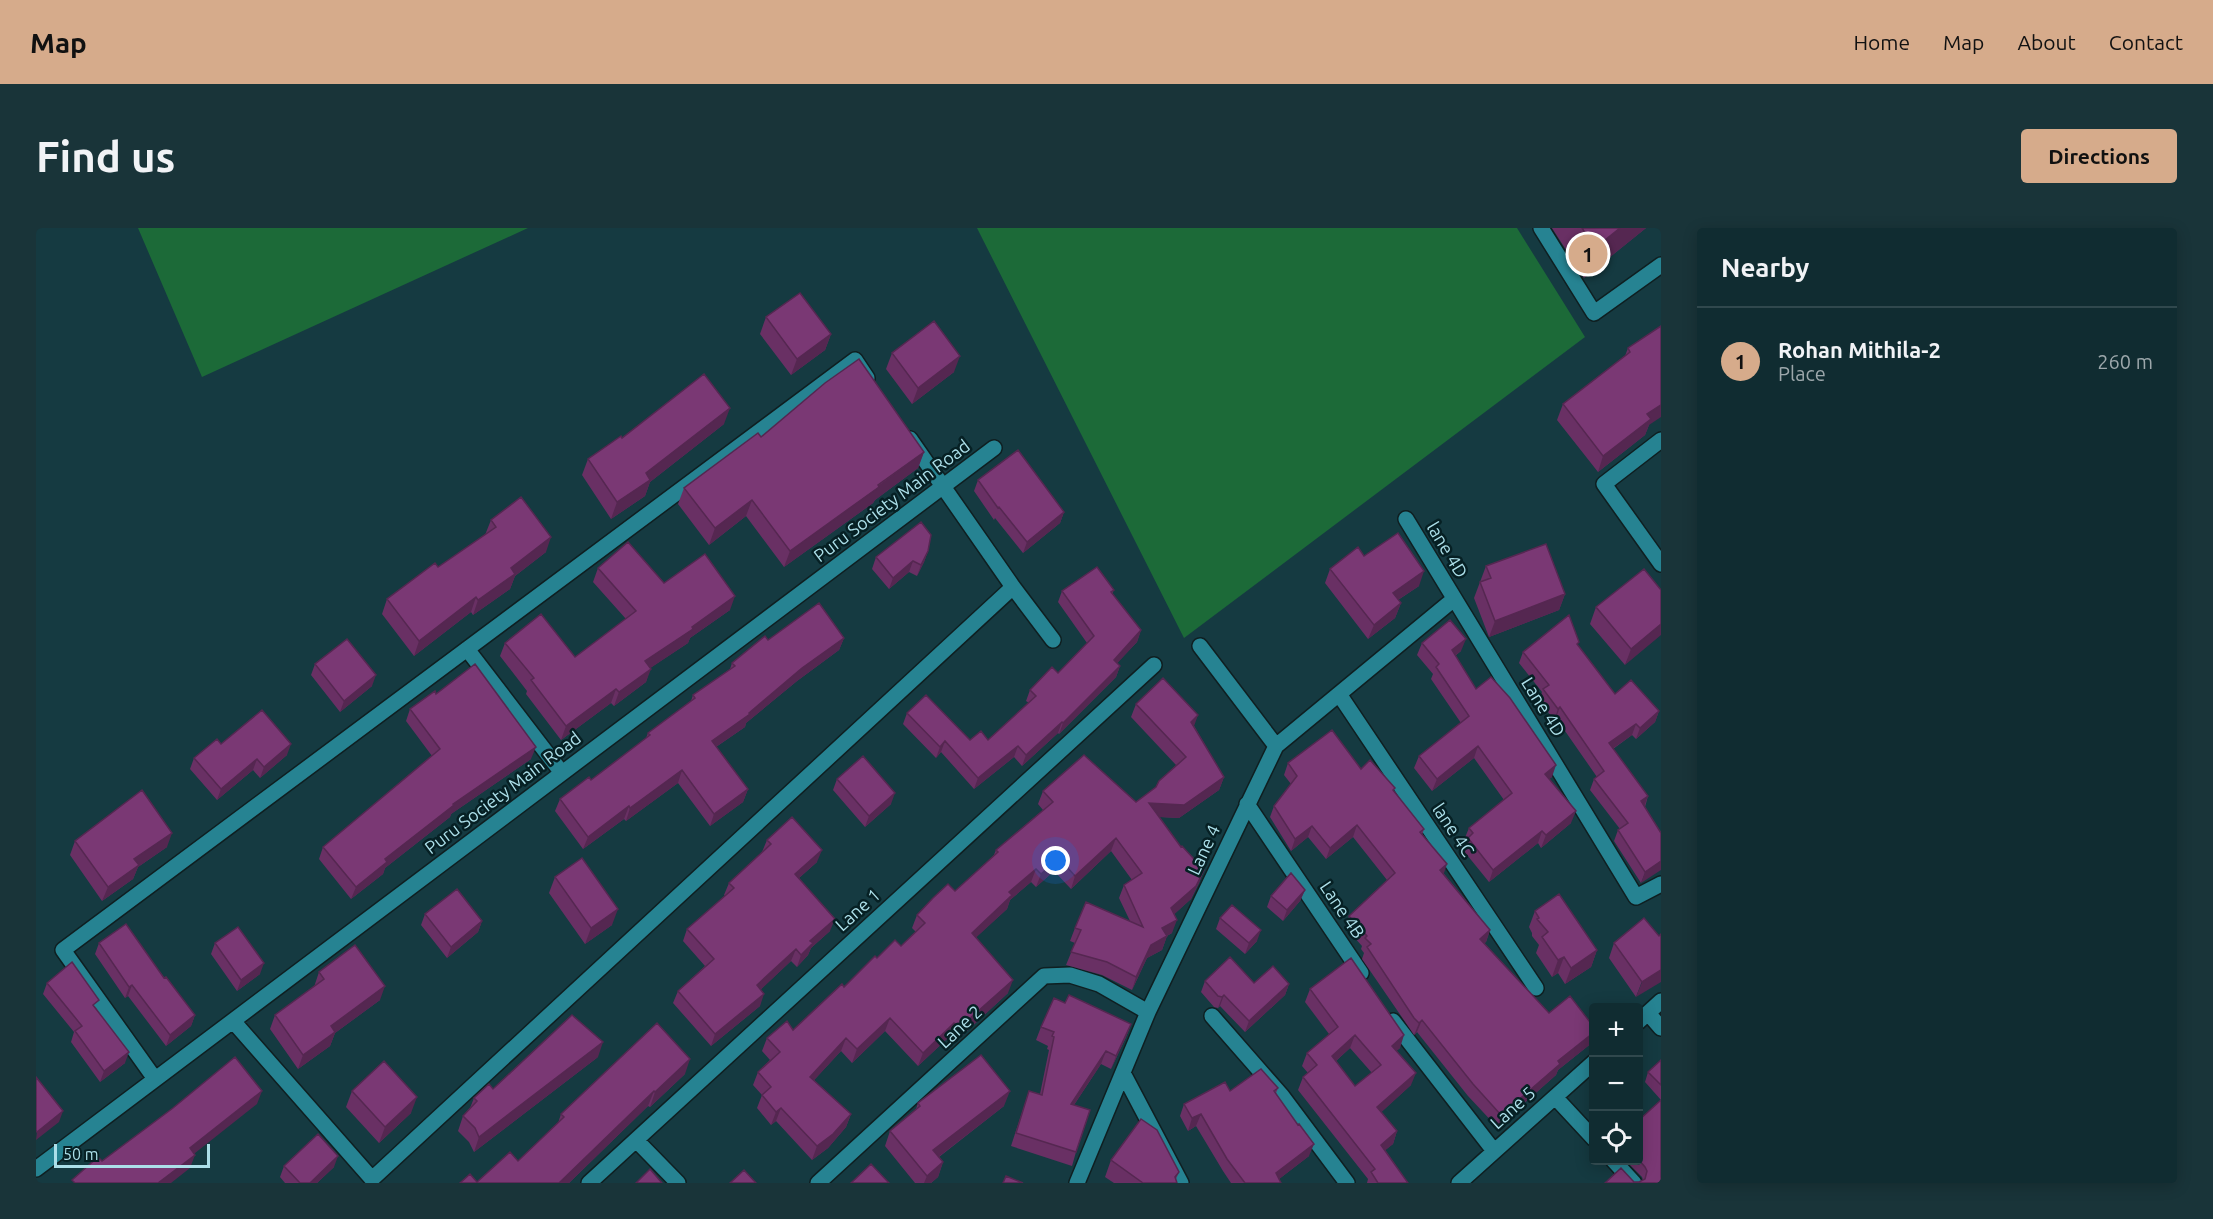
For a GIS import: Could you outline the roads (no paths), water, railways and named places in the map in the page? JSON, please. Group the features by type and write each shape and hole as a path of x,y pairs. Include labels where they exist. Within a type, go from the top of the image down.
{"street":[{"path":"1541,228 1594,313 1661,265"},
{"path":"155,1079 63,950 855,360 876,390"},
{"path":"903,428 1013,587 1053,640"},
{"path":"1661,440 1605,484 1661,564"},
{"name":"Puru Society Main Road","path":"36,1169 994,448"},
{"name":"lane 4D","path":"1406,519 1454,599"},
{"path":"233,1021 372,1179 1013,587"},
{"name":"Lane 4","path":"1077,1183 1149,1012 1276,746 1454,599"},
{"name":"Lane 4D","path":"1454,599 1636,897 1661,884"},
{"path":"1200,646 1276,746"},
{"path":"467,649 562,774"},
{"name":"Lane 1","path":"589,1183 1154,665"},
{"name":"lane 4C","path":"1339,694 1536,988"},
{"name":"Lane 4B","path":"1248,804 1370,987"},
{"name":"Lane 2","path":"818,1183 1044,976 1070,975 1099,984 1149,1012"},
{"path":"1661,1001 1643,1017 1661,1028"},
{"path":"1383,1006 1402,1035 1494,1151"},
{"path":"1212,1016 1282,1096 1347,1183"},
{"name":"Lane 5","path":"1462,1182 1589,1066"},
{"path":"1123,1073 1180,1183"},
{"path":"1555,1097 1589,1135"},
{"path":"636,1140 678,1183"},
{"path":"1617,1165 1634,1183"}],"place":[{"name":"Rohan Mithila-2","path":"1588,254"}]}
